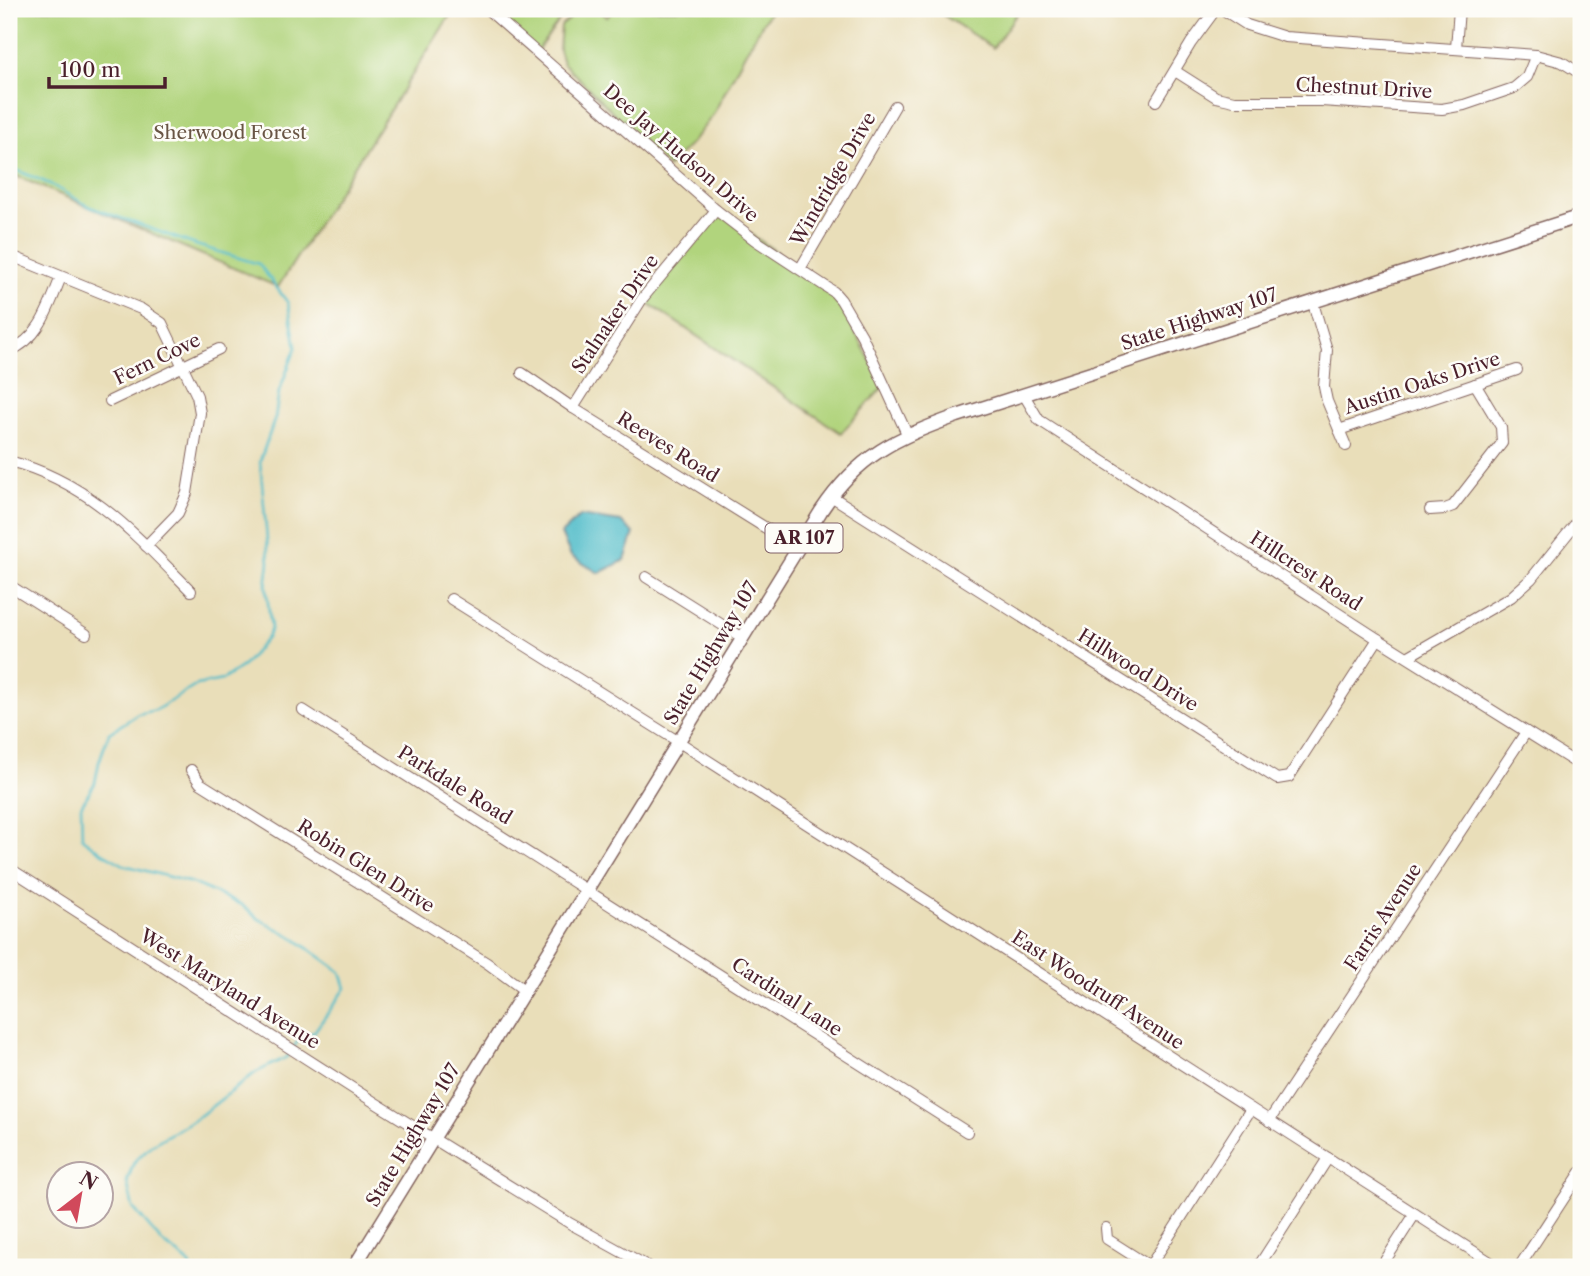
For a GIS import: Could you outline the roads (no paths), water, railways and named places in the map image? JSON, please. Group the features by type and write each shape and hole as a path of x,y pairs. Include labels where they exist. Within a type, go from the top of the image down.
{"main road":[{"name":"State Highway 107","path":"354,1267 831,496 871,456 907,434 1024,394 1579,219"}],"street":[{"name":"Dee Jay Hudson Drive","path":"487,9 716,210 755,240 834,292 847,309 907,434"},
{"path":"1156,101 1191,43 1216,9"},
{"path":"1222,9 1247,25 1285,37 1536,54 1562,62 1581,74"},
{"path":"1456,48 1459,9"},
{"name":"Chestnut Drive","path":"1175,71 1216,97 1234,101 1321,101 1442,109 1464,105 1514,88 1527,77 1536,54"},
{"name":"Windridge Drive","path":"800,269 895,106"},
{"name":"Stalnaker Drive","path":"573,408 642,299 716,210"},
{"path":"9,255 141,309 162,323 198,396 200,412 187,493 178,513 146,545"},
{"path":"9,351 21,346 36,332 61,277"},
{"name":"Austin Oaks Drive","path":"1312,303 1327,350 1324,387 1326,401 1346,446"},
{"name":"Fern Cove","path":"110,401 219,349"},
{"name":"Austin Oaks Drive","path":"1339,430 1517,370"},
{"name":"Reeves Road","path":"522,373 573,408 798,548"},
{"path":"1430,510 1452,506 1502,443 1502,427 1475,384"},
{"name":"Hillcrest Road","path":"1024,394 1039,420 1378,639 1581,766"},
{"path":"9,461 53,476 106,508 191,591"},
{"name":"Hillwood Drive","path":"831,496 1277,779 1289,777 1378,639"},
{"path":"1409,656 1511,597 1531,579 1581,517"},
{"path":"646,577 743,638"},
{"path":"9,585 86,634"},
{"name":"East Woodruff Avenue","path":"451,599 1498,1267"},
{"name":"Parkdale Road","path":"303,710 587,890"},
{"name":"Farris Avenue","path":"1269,1121 1526,732"},
{"name":"Robin Glen Drive","path":"191,770 200,783 477,957 524,990"},
{"name":"West Maryland Avenue","path":"9,868 433,1138 571,1224 649,1267"},
{"name":"Cardinal Lane","path":"587,890 967,1132"},
{"path":"1106,1228 1107,1239 1151,1267 1251,1109"},
{"path":"1258,1267 1328,1158"},
{"path":"1519,1267 1581,1172"},
{"path":"1381,1267 1415,1214"}],"water":[{"path":"580,516 621,522 634,533 625,560 599,573 571,556 561,534"}],"waterway":[{"path":"9,167 50,184 90,207 196,245 259,264 288,303 296,347 279,392 275,418 260,461 269,562 266,586 271,628 267,638 244,665 222,680 197,685 156,710 138,714 109,733 95,783 81,806 82,838 101,852 124,865 192,883 242,905 341,972 346,988 314,1032 300,1038 287,1057 255,1073 197,1118 151,1145 134,1162 127,1182 133,1208 162,1242 191,1267"}],"park label":[{"name":"Sherwood Forest","path":"230,132"}]}
